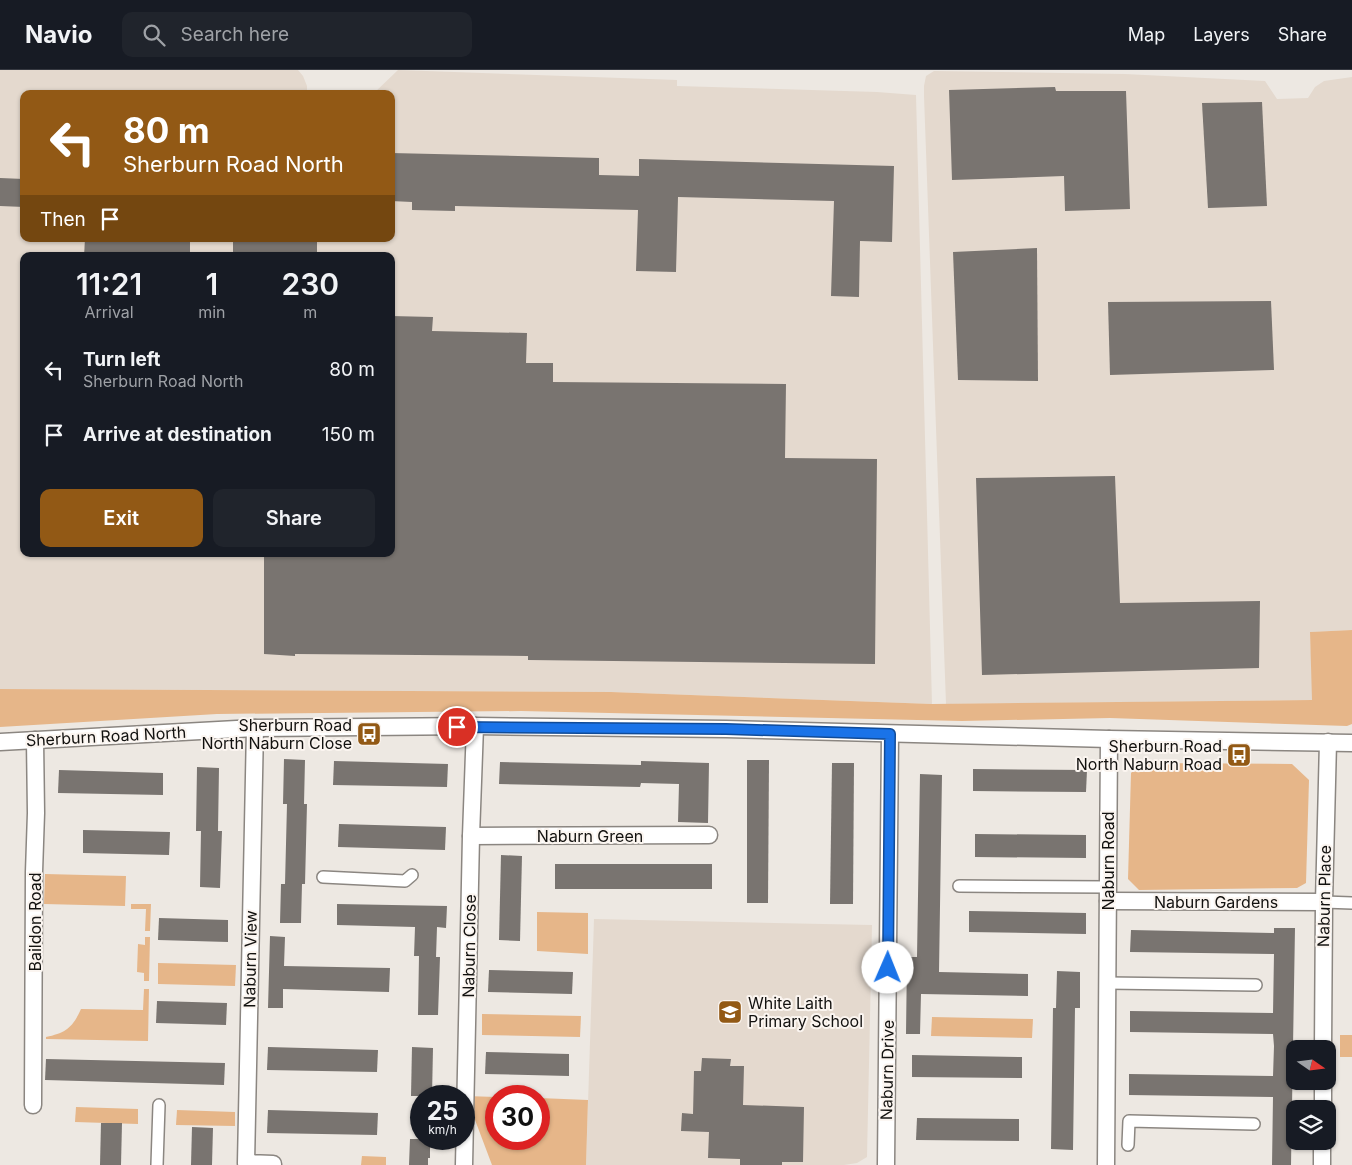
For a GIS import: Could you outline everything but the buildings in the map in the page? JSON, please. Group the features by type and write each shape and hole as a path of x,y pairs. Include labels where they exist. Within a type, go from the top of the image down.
{"street":[{"name":"Sherburn Road North","path":"0,742 255,728 476,726 726,729 1109,739 1352,742"},
{"name":"Naburn Close","path":"464,1165 476,726"},
{"name":"Naburn View","path":"255,728 246,1163 273,1164"},
{"name":"Naburn Drive","path":"886,1165 890,734"},
{"name":"Naburn Road","path":"1106,1165 1109,739"},
{"name":"Baildon Road","path":"34,1105 35,740"},
{"name":"Naburn Place","path":"1323,1040 1328,742"},
{"name":"Naburn Green","path":"472,836 709,835"},
{"path":"323,877 405,881 412,875"},
{"path":"959,886 1108,894"},
{"name":"Naburn Gardens","path":"1108,894 1324,902"},
{"path":"1324,902 1352,903"},
{"path":"1107,984 1256,985"},
{"path":"157,1165 159,1105"},
{"path":"1128,1145 1129,1122 1254,1124"},
{"path":"1322,1150 1322,1165"}],"shaded area":[{"path":"0,70 298,70 307,86 307,90 20,90 20,242 395,242 395,90 377,90 398,70 677,80 677,86 877,92 916,95 932,704 611,692 0,689"},
{"path":"934,71 1125,74 1265,81 1277,99 1308,98 1315,87 1324,81 1352,77 1352,630 1310,632 1313,700 946,704 924,96 926,76"},
{"path":"1352,630 1352,724 1347,726 1110,718 962,721 521,711 217,714 0,727 0,689 611,692 932,704 1312,700 1310,632"},
{"path":"1141,763 1292,764 1309,780 1306,883 1297,888 1139,890 1128,879 1131,773"},
{"path":"45,874 126,876 125,906 44,904"},
{"path":"131,904 151,904 150,931 145,931 146,909 131,909"},
{"path":"537,912 588,913 588,954 537,951"},
{"name":"White Laith Primary School","path":"594,919 872,925 867,1157 857,1163 844,1165 586,1165"},
{"path":"145,937 150,937 149,981 144,981 144,973 137,972 138,944 145,945"},
{"path":"158,963 236,965 235,986 158,984"},
{"path":"144,989 149,989 148,1041 46,1039 46,1037 64,1031 72,1025 81,1009 143,1010"},
{"path":"482,1014 581,1016 580,1037 482,1035"},
{"path":"932,1017 1033,1019 1032,1038 931,1036"},
{"path":"1340,1035 1352,1035 1352,1057 1340,1057"},
{"path":"475,1096 485,1097 485,1146 475,1120"},
{"path":"550,1098 588,1100 586,1165 492,1165 486,1150 550,1150"},
{"path":"76,1107 138,1109 138,1124 75,1122"},
{"path":"177,1110 235,1112 235,1126 176,1125"},
{"path":"362,1156 386,1157 386,1165 361,1165"}],"place":[{"name":"Sherburn Road North Naburn Close","path":"369,734"},
{"name":"Sherburn Road North Naburn Road","path":"1239,755"},
{"name":"White Laith Primary School","path":"730,1012"}],"route":[{"path":"457,727 726,729 890,734 888,968"}]}
